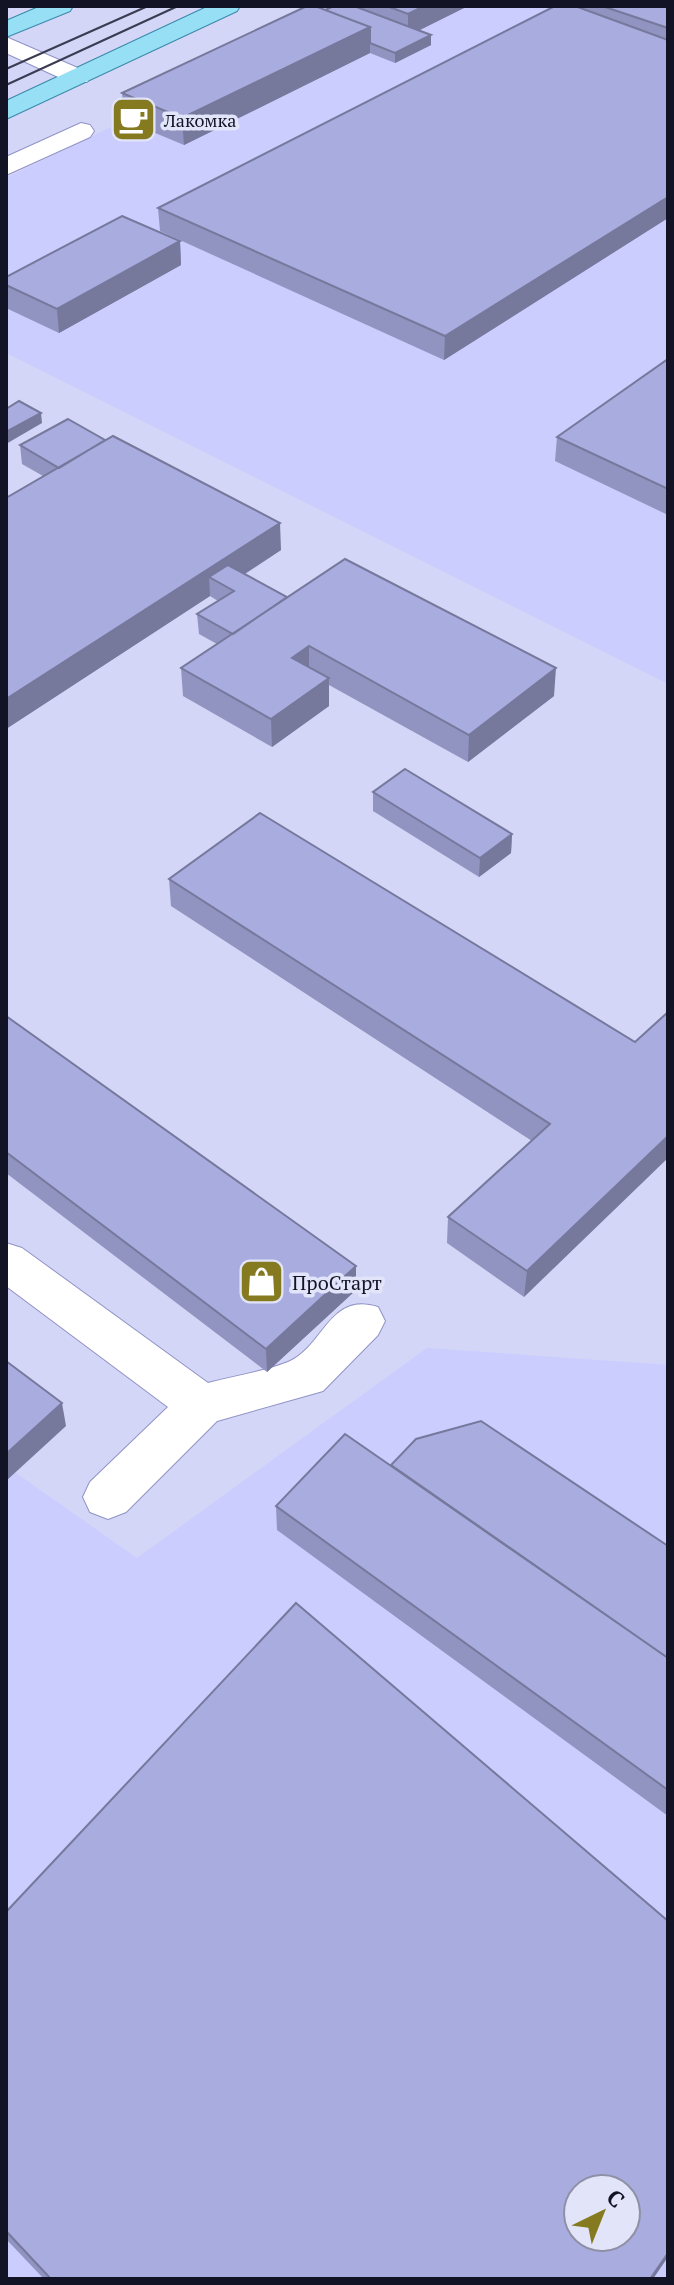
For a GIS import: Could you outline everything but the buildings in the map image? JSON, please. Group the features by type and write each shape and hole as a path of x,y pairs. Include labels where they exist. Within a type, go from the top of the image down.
{"main road":[{"path":"6,30 61,6"},
{"path":"6,111 228,6"}],"street":[{"path":"6,44 78,77"},
{"path":"6,167 81,131"},
{"path":"6,1261 202,1405"},
{"path":"108,1497 202,1405 306,1377 361,1321"}],"shaded area":[{"path":"361,6 668,6 668,684 6,353 6,178"},
{"path":"427,1348 668,1365 668,2279 6,2279 6,1466 137,1558"}],"tram line":[{"path":"6,69 148,6"},
{"path":"6,85 178,6"}],"place":[{"name":"Лакомка","path":"133,120"},
{"name":"ПроСтарт","path":"261,1282"}]}
